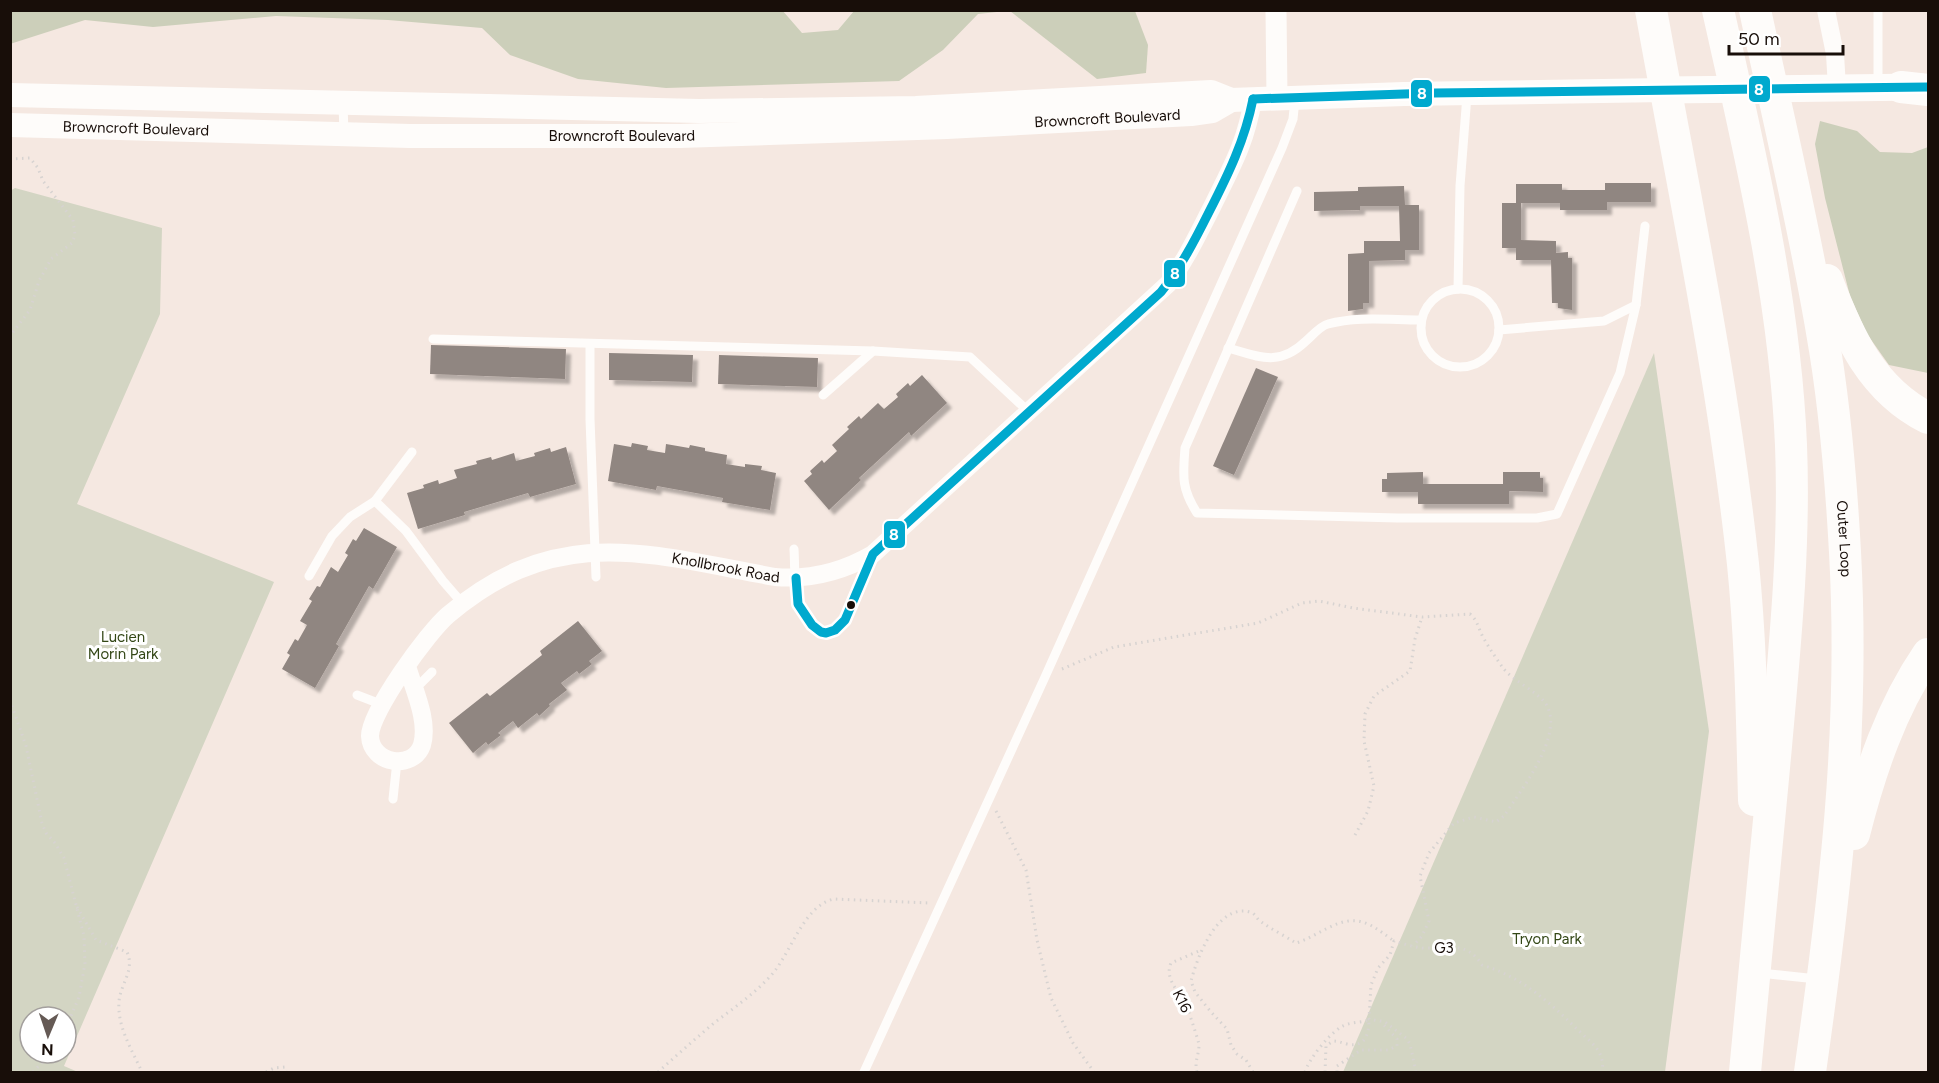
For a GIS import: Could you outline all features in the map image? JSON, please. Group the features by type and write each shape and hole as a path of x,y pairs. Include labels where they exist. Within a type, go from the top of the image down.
{"highway":[{"path":"1651,10 1682,172 1727,443 1743,572 1751,678 1756,882 1755,969"},
{"path":"1719,16 1748,149 1782,344 1789,416 1792,498 1788,608 1745,1072"},
{"name":"Outer Loop","path":"1756,16 1825,350 1836,441 1845,551 1848,634 1846,745 1841,828 1810,1072"},
{"path":"1785,152 1825,276 1854,344 1869,368 1887,390 1929,418"},
{"path":"1824,972 1842,883 1874,767 1898,706 1929,654"}],"main road":[{"name":"Browncroft Boulevard","path":"10,125 344,134 530,137 690,136 958,126 1211,92 1242,100 1467,92 1909,88"},
{"name":"Browncroft Boulevard","path":"10,95 741,111 916,108 1088,109"}],"street":[{"path":"1276,10 1286,97"},
{"path":"1826,10 1835,54 1837,88"},
{"name":"Knollbrook Road","path":"397,762 388,760 379,754 373,747 370,737 372,727 383,705 407,666 438,624 476,594 519,569 544,560 595,552 649,554 775,577 796,578 840,570 873,554 1161,292 1188,254 1239,153 1248,125 1242,100"},
{"path":"397,762 410,759 419,752 422,744 423,720 407,666"}],"lane":[{"path":"1878,10 1909,88"},
{"path":"1458,289 1460,179 1467,92"},
{"path":"864,1072 990,799 1282,148 1293,119 1286,97"},
{"path":"343,104 344,134"},
{"path":"1297,191 1185,448 1183,482 1190,503 1197,513 1398,518 1538,518 1557,514 1620,373 1636,305 1645,226"},
{"path":"1458,289 1471,290 1483,296 1492,305 1498,317 1499,330 1497,343 1485,358 1467,367 1454,368 1442,364 1431,356 1422,339 1421,320 1426,308 1434,298 1445,291 1458,289"},
{"path":"1499,330 1604,321 1636,305"},
{"path":"1228,348 1259,357 1280,358 1300,347 1324,325 1349,320 1421,320"},
{"path":"433,339 873,351 970,357 1029,413"},
{"path":"590,344 590,419 596,577"},
{"path":"823,395 873,351"},
{"path":"309,576 332,536 350,517 375,501 412,452"},
{"path":"375,501 406,531 463,604"},
{"path":"794,549 797,598 800,609 815,629 822,633 838,629 845,620 873,554"},
{"path":"412,686 422,683 432,672"},
{"path":"357,695 383,705"},
{"path":"393,799 397,762"},
{"path":"1755,969 1824,972"}],"path":[{"path":"10,159 30,158 43,181 73,220 75,235 72,243 51,259 39,281 30,310 10,336"},
{"path":"1045,676 1114,648 1258,623 1302,603 1319,601 1422,617 1470,614 1478,621 1482,635 1505,670 1546,704 1550,719 1549,737 1541,759 1504,816 1496,822 1474,817 1454,823 1429,853 1420,876 1429,921 1422,936 1413,946"},
{"path":"1355,835 1368,811 1374,786 1364,741 1365,714 1374,696 1410,671 1415,639 1422,617"},
{"path":"10,700 26,746 42,823 46,833 64,858 84,936 85,964 76,1005"},
{"path":"990,799 1026,870 1037,940 1051,998 1073,1043 1094,1072"},
{"path":"658,1072 693,1040 755,991 773,973 810,915 823,901 834,899 914,904 944,900"},
{"path":"75,902 96,940 127,952 131,962 120,1001 122,1028 142,1072"},
{"name":"G3","path":"1202,949 1220,923 1230,914 1243,911 1252,913 1259,920 1296,943 1310,939 1345,921 1361,921 1395,941 1413,946 1463,948 1474,954 1482,965 1499,970 1532,988 1561,1012 1600,1052 1602,1072"},
{"path":"1325,1072 1326,1046 1333,1041 1354,1045 1364,1041 1369,1034 1371,986 1378,968 1390,955 1395,941"},
{"path":"1202,949 1191,981 1195,992 1227,1029 1231,1045 1237,1054 1246,1060 1253,1072"},
{"name":"K16","path":"1197,1072 1196,1056 1199,1038 1193,1029 1187,1006 1172,982 1169,968 1171,963 1202,949"},
{"path":"1337,1072 1337,1066 1361,1050 1388,1050 1397,1046 1397,1039 1383,1023 1370,1019"},
{"path":"1305,1072 1311,1059 1332,1034 1341,1027 1370,1019 1385,1022 1406,1038 1413,1053 1416,1072"},
{"path":"266,1072 274,1068 285,1067 286,1072"}],"green space":[{"path":"11,10 782,10 802,33 838,30 854,11 1006,11 978,14 943,50 899,81 666,88 578,79 510,55 482,28 388,20 276,16 153,27 85,20 10,44"},
{"path":"1010,11 1135,11 1148,45 1146,73 1097,79"},
{"path":"1820,121 1857,131 1880,152 1912,153 1928,147 1928,373 1889,365 1867,334 1850,296 1825,198 1815,144"},
{"name":"Lucien Morin Park","path":"15,188 162,228 160,314 77,504 274,582 78,1034 78,1005 18,1005 18,1065 64,1065 78,1072 11,1072 10,191"},
{"name":"Tryon Park","path":"1654,353 1709,731 1665,1072 1343,1072"}],"building":[{"path":"1605,183 1651,183 1651,202 1607,202 1607,210 1560,210 1560,203 1521,203 1521,240 1556,241 1556,253 1568,252 1568,258 1572,258 1572,310 1558,308 1558,303 1552,303 1551,260 1516,260 1516,248 1502,248 1502,203 1516,203 1516,184 1562,184 1562,190 1605,190"},
{"path":"1404,186 1405,205 1419,205 1419,250 1405,250 1405,260 1369,261 1369,303 1363,303 1363,309 1348,311 1348,254 1364,253 1364,241 1400,241 1399,206 1360,206 1360,210 1314,211 1314,192 1358,191 1358,187"},
{"path":"431,345 566,349 565,379 430,374"},
{"path":"609,353 693,355 692,382 609,380"},
{"path":"719,355 818,358 817,387 718,384"},
{"path":"1256,368 1278,377 1234,475 1213,466"},
{"path":"922,375 947,403 911,436 909,432 859,478 861,480 829,510 804,481 812,474 810,471 822,460 824,463 837,451 832,445 859,416 861,419 878,403 884,409 898,397 896,394 908,383 910,386"},
{"path":"632,443 648,446 647,450 665,453 666,444 689,448 690,445 705,448 705,451 727,455 726,464 745,467 745,464 762,466 761,470 776,473 770,510 722,502 723,498 657,486 656,490 608,481 614,444 631,447"},
{"path":"566,447 576,484 530,497 528,493 464,512 465,515 418,529 407,493 424,488 423,485 438,480 439,484 457,478 454,470 477,464 476,461 491,457 492,460 514,453 516,461 535,456 534,453 550,448 551,452"},
{"path":"1423,472 1423,484 1503,484 1503,472 1540,472 1540,478 1543,478 1543,492 1509,491 1509,504 1418,504 1418,492 1382,492 1382,479 1387,479 1387,473"},
{"path":"364,528 397,547 373,589 369,586 336,644 339,646 315,688 282,669 290,655 287,653 295,639 298,641 307,625 300,621 312,601 309,599 317,586 320,587 331,567 338,572 348,555 345,553 353,539 356,541"},
{"path":"578,621 602,651 589,661 592,664 579,674 577,671 561,683 567,690 549,704 550,706 539,716 537,713 518,728 513,721 498,733 501,735 488,745 486,742 473,753 449,723 487,693 490,696 542,655 540,651"}],"transit line":[{"name":"8","path":"1253,99 1434,93 1928,87"},
{"name":"8","path":"796,578 798,604 812,625 821,632 835,630 845,620 873,554 1161,292 1187,253 1223,184 1241,143 1253,99"}]}
